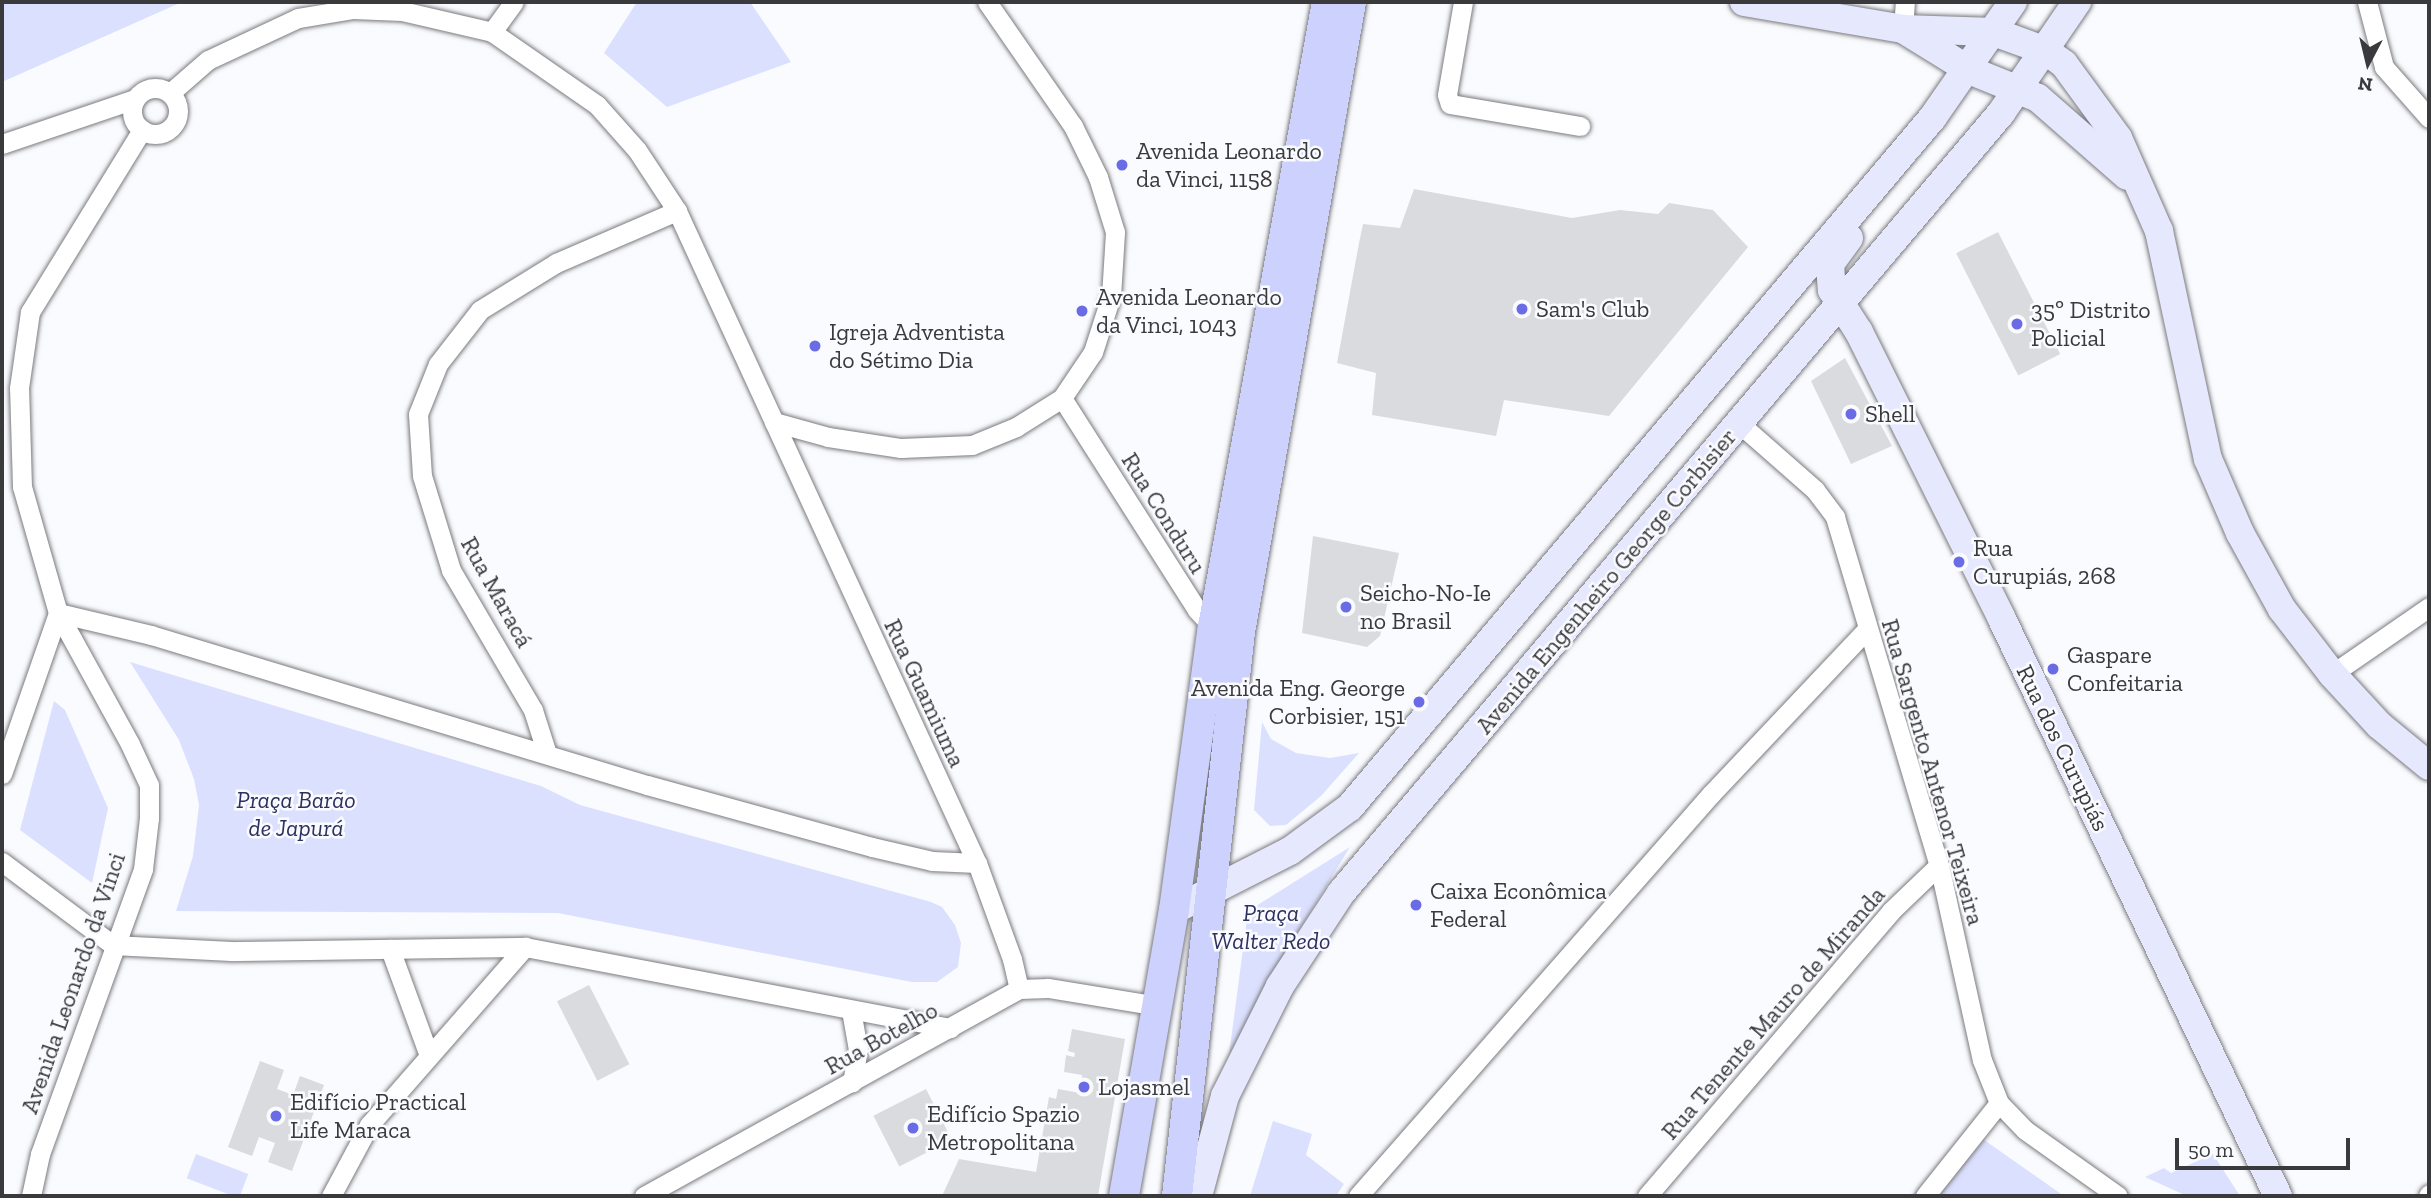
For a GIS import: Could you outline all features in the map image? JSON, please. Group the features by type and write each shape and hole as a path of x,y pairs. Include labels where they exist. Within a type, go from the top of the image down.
{"main road":[{"path":"1177,1196 1211,890 1226,629 1327,2"},
{"path":"1124,1196 1226,629 1351,2"},
{"path":"1744,2 1904,15 1994,32 2046,51 2064,64 2093,98 2118,138 2158,231 2172,280 2208,459 2240,533 2282,609 2332,674 2379,725 2429,766"},
{"name":"Avenida Engenheiro George Corbisier","path":"1174,910 1290,851 1350,807 1904,151 1969,70 2013,2"},
{"name":"Avenida Engenheiro George Corbisier","path":"1198,1196 1225,1096 1280,986 1341,893 1841,304 2018,89 2077,2"},
{"path":"1904,15 1969,70 2018,89 2070,122 2139,188"},
{"name":"Rua dos Curupiás","path":"1904,151 1892,186 1830,264 1832,290 1859,332 2001,617 2278,1196"}],"street":[{"path":"492,32 514,2"},
{"path":"170,93 208,60 298,18 353,9 402,11 492,32 597,105 636,150 677,211 774,422 828,437 901,448 972,445 1016,427 1062,398 1093,352 1108,307 1115,232 1098,177 1073,126 987,2"},
{"path":"1462,2 1450,104 1580,126"},
{"path":"2367,2 2384,67 2429,118"},
{"path":"2,144 135,99 147,89 170,93 179,106 176,122 156,134 142,130 133,119 135,99"},
{"name":"Avenida Leonardo da Vinci","path":"31,1196 40,1154 113,945 143,870 149,785 58,613 22,487 19,387 30,312 142,130"},
{"name":"Rua Maracá","path":"547,754 533,710 451,570 422,476 418,414 438,364 480,310 556,263 677,211"},
{"name":"Rua Conduru","path":"1062,398 1196,610 1226,629"},
{"name":"Rua Guamiuma","path":"774,422 977,863 1012,959 1018,989"},
{"name":"Rua Sargento Antenor Teixeira","path":"1740,424 1815,490 1835,517 1939,865 1982,1060 1999,1103 2025,1130 2118,1196"},
{"path":"2332,674 2429,607"},
{"path":"2,774 58,613 151,635 547,754 872,847 932,861 977,863"},
{"path":"1358,1196 1567,964 1711,794 1867,629"},
{"path":"2,862 113,945 231,951 525,947 757,988 851,1010 950,1028"},
{"name":"Rua Tenente Mauro de Miranda","path":"1647,1196 1891,911 1939,865"},
{"path":"331,1196 369,1125 428,1053 525,947"},
{"path":"390,949 428,1053"},
{"name":"Rua Botelho","path":"643,1196 1018,989 1048,988 1158,1006"},
{"path":"851,1010 858,1049 852,1082"},
{"path":"1925,1196 1999,1103"}],"green space":[{"path":"2,2 182,2 2,82"},
{"path":"637,2 750,2 791,62 667,107 604,53"},
{"name":"Praça Barão de Japurá","path":"130,662 541,786 580,805 931,902 942,907 955,925 961,943 958,967 937,982 912,982 558,913 176,911 193,856 199,805 194,779 179,740"},
{"path":"54,701 65,710 108,808 92,883 20,830"},
{"path":"1262,722 1271,739 1296,753 1330,758 1359,753 1321,796 1286,825 1270,826 1254,810"},
{"name":"Praça Walter Redo","path":"1350,847 1270,978 1229,1055 1248,911"},
{"path":"1273,1121 1312,1134 1306,1155 1344,1184 1336,1196 1250,1196"},
{"path":"1980,1137 2064,1196 1910,1196"},
{"path":"196,1154 248,1174 240,1196 233,1196 187,1178"},
{"path":"2213,1154 2240,1196 2187,1196 2145,1177 2164,1168 2171,1173"}],"building":[{"name":"Sam's Club","path":"1414,189 1572,218 1620,210 1658,214 1669,203 1713,210 1748,247 1609,416 1504,400 1496,436 1372,415 1376,373 1337,363 1359,243 1363,224 1400,228"},
{"name":"35º Distrito Policial","path":"1998,232 2060,354 2018,375 1956,253"},
{"name":"Shell","path":"1845,358 1892,446 1851,464 1811,381"},
{"name":"Seicho-No-Ie no Brasil","path":"1313,536 1399,553 1380,636 1367,647 1302,633"},
{"path":"589,985 629,1064 597,1081 557,1001"},
{"path":"1072,1029 1125,1039 1098,1196 942,1196 959,1159 1036,1172 1049,1097 1056,1099 1058,1089 1080,1093 1082,1075 1064,1072 1066,1055 1074,1057 1075,1053 1068,1051"},
{"name":"Edifício Practical Life Maraca","path":"260,1061 284,1070 277,1089 293,1095 300,1076 324,1085 292,1171 268,1162 275,1143 259,1137 252,1156 228,1147"},
{"name":"Edifício Spazio Metropolitana","path":"926,1089 952,1140 899,1167 873,1116"}],"place":[{"name":"Avenida Leonardo da Vinci, 1158","path":"1122,165"},
{"name":"Sam's Club","path":"1522,309"},
{"name":"Avenida Leonardo da Vinci, 1043","path":"1082,311"},
{"name":"35º Distrito Policial","path":"2017,324"},
{"name":"Igreja Adventista do Sétimo Dia","path":"815,346"},
{"name":"Shell","path":"1851,414"},
{"name":"Rua Curupiás, 268","path":"1959,562"},
{"name":"Seicho-No-Ie no Brasil","path":"1346,607"},
{"name":"Gaspare Confeitaria","path":"2053,669"},
{"name":"Avenida Eng. George Corbisier, 151","path":"1419,702"},
{"name":"Caixa Econômica Federal","path":"1416,905"},
{"name":"Lojasmel","path":"1084,1087"},
{"name":"Edifício Practical Life Maraca","path":"276,1116"},
{"name":"Edifício Spazio Metropolitana","path":"913,1128"}]}
